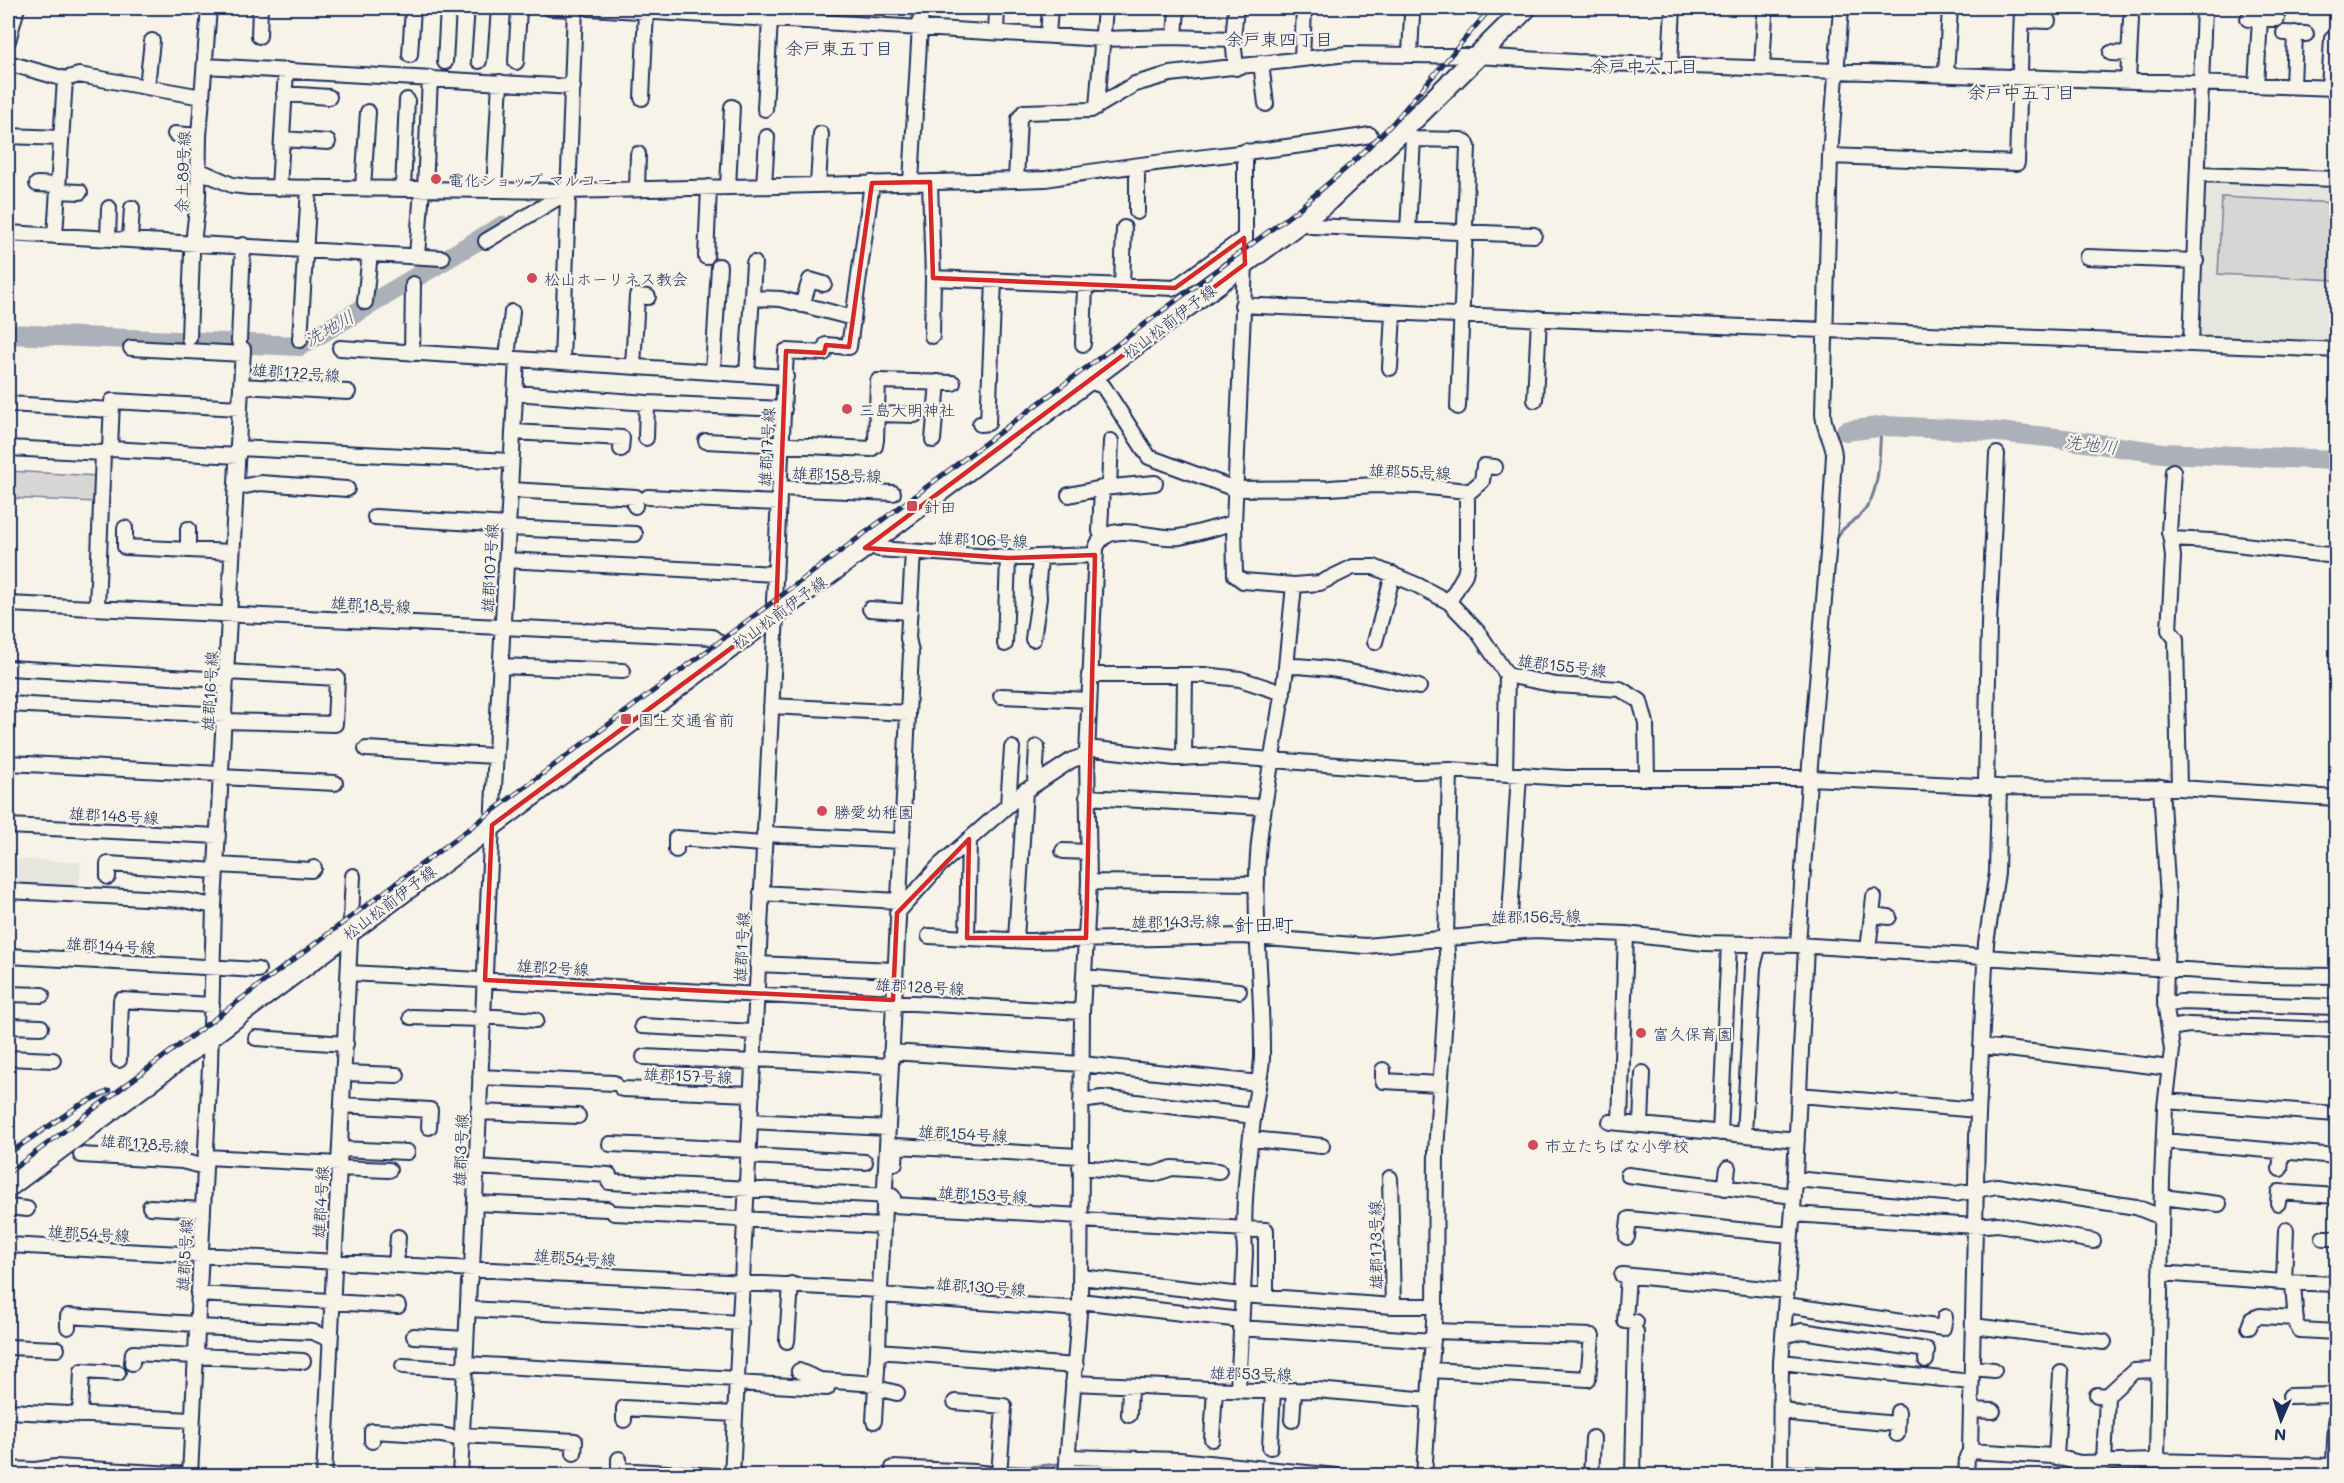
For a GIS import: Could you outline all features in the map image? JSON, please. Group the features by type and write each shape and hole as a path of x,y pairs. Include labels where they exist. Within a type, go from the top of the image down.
{"main road":[{"name":"松山松前伊予線","path":"8,1187 1324,204 1408,134 1477,56 1526,8"}],"street":[{"path":"8,41 17,8"},
{"name":"余土89号線","path":"189,338 192,253 195,243 209,8"},
{"path":"259,36 260,8"},
{"path":"410,55 413,8"},
{"path":"445,62 448,8"},
{"path":"479,61 483,8"},
{"path":"516,62 519,8"},
{"path":"549,8 717,11 1103,39 1175,37 1233,39"},
{"path":"562,361 573,87 580,8"},
{"path":"911,182 921,8"},
{"path":"996,32 997,8"},
{"path":"1048,35 1050,8"},
{"path":"1097,107 1105,8"},
{"path":"1175,37 1177,8"},
{"path":"1236,8 1233,39 1236,68"},
{"path":"1302,59 1304,8"},
{"path":"1670,64 1673,8"},
{"path":"1831,1476 1780,1474 1781,1362 1797,1140 1802,946 1810,778 1834,455 1834,447 1823,422 1830,156 1841,8"},
{"path":"1946,74 1950,8"},
{"path":"2191,343 2196,261 2204,8"},
{"path":"642,98 646,11"},
{"path":"1830,156 2017,163 2022,14 2048,21"},
{"path":"765,109 773,15"},
{"path":"1410,54 1412,15"},
{"path":"1762,68 1765,15"},
{"path":"2128,80 2131,19"},
{"path":"2256,85 2254,19 2277,19"},
{"path":"2293,86 2295,33"},
{"path":"1016,180 1021,114 1029,111 1082,112 1097,107 1135,84 1184,72 1236,68 1352,53 2333,88 2330,38"},
{"path":"147,86 152,41"},
{"path":"2111,53 2129,54"},
{"path":"8,63 65,79 79,75 202,96"},
{"path":"1261,63 1266,104"},
{"path":"205,66 573,87"},
{"path":"279,188 286,70"},
{"path":"417,256 430,78"},
{"path":"55,236 65,79"},
{"path":"494,190 500,82"},
{"path":"284,94 324,94"},
{"path":"403,189 408,100"},
{"path":"728,187 732,107"},
{"path":"363,188 368,112"},
{"path":"175,134 200,136"},
{"path":"818,184 821,134"},
{"path":"1408,230 1408,134 1466,142 1468,147 1458,407"},
{"path":"198,170 232,185 279,188 569,191 1016,180 1046,179 1370,135"},
{"path":"8,136 61,138"},
{"path":"764,186 767,137"},
{"path":"282,139 321,138"},
{"path":"1245,151 1245,264 1234,523 1237,578 1251,582 1294,585 1320,583 1353,567 1374,567 1394,574 1449,602 1478,632 1507,675 1512,774 1509,931"},
{"path":"637,189 638,154"},
{"path":"1137,167 1137,212"},
{"path":"2199,174 2337,179"},
{"path":"930,182 932,336"},
{"path":"752,298 781,299 853,318 872,183"},
{"path":"37,184 80,192"},
{"path":"706,257 710,187"},
{"path":"300,340 309,188"},
{"path":"486,242 569,191"},
{"path":"108,238 109,208"},
{"path":"130,239 132,208"},
{"path":"1302,221 1311,226 1534,235"},
{"path":"1122,286 1124,228"},
{"path":"8,233 442,258"},
{"path":"933,279 1174,288 1244,238"},
{"name":"雄郡16号線","path":"210,1036 214,906 242,386 243,245"},
{"path":"365,302 370,253"},
{"path":"2087,257 2196,261"},
{"path":"747,374 753,263"},
{"path":"713,371 719,266"},
{"path":"802,304 810,280 824,284"},
{"path":"980,424 988,423 994,281"},
{"path":"412,352 413,284"},
{"path":"1083,344 1085,285"},
{"path":"633,366 637,296 648,297"},
{"path":"1242,305 1462,317 1539,318 2337,350"},
{"name":"雄郡107号線","path":"492,825 515,393 512,312"},
{"path":"1390,368 1394,313"},
{"name":"雄郡17号線","path":"776,615 774,601 786,351 824,353 826,345 849,347 853,318"},
{"path":"1535,400 1539,318"},
{"path":"131,348 242,348"},
{"path":"340,348 786,377"},
{"path":"706,441 871,449 876,440 878,381 953,383"},
{"name":"雄郡55号線","path":"1089,381 1103,386 1149,457 1235,489 1396,485 1467,491 1467,565 1449,602"},
{"path":"937,434 938,382"},
{"name":"雄郡172号線","path":"242,386 348,392"},
{"path":"515,393 648,403 784,409"},
{"path":"97,608 106,451 112,401 240,408"},
{"path":"646,438 648,403"},
{"path":"8,404 112,410"},
{"path":"876,414 915,415"},
{"path":"513,432 622,438 621,449"},
{"path":"1102,537 1100,531 1111,441"},
{"path":"8,448 238,452 511,461"},
{"path":"1966,1476 1967,1457 1970,1450 1978,1110 1985,957 1997,873 1989,622 1997,454"},
{"path":"1467,494 1482,481 1484,466 1495,467"},
{"path":"2173,471 2169,532 2173,557 2169,630 2176,639 2179,788"},
{"path":"236,488 260,483 345,492"},
{"path":"1069,495 1106,487 1155,483"},
{"name":"雄郡158号線","path":"780,488 894,493"},
{"path":"510,490 636,497 636,506"},
{"path":"648,497 679,504 779,503"},
{"path":"375,518 508,526 611,538 635,534"},
{"path":"1200,1476 1155,1473 1062,1474 1067,1457 1080,1305 1082,1012 1089,882 1087,752 1089,675 1095,555 1098,542 1102,537 1106,534 1125,532 1179,537 1234,523"},
{"path":"125,528 125,547 232,552"},
{"path":"188,529 188,550"},
{"path":"2171,539 2211,541 2337,556"},
{"name":"雄郡106号線","path":"872,543 878,549 1008,558 1095,555"},
{"path":"874,1421 883,1226 889,1196 887,1128 911,652 908,638 913,552"},
{"path":"1033,639 1039,598 1040,557"},
{"path":"1005,644 1003,599 1008,558"},
{"path":"506,560 566,568 776,574"},
{"path":"1375,642 1394,574"},
{"path":"1238,1390 1245,1253 1244,1230 1262,1046 1256,937 1259,832 1283,693 1294,585"},
{"name":"雄郡18号線","path":"8,604 712,637 728,650"},
{"path":"870,609 910,612"},
{"name":"雄郡1号線","path":"732,1476 744,1281 757,964 776,615"},
{"path":"500,666 623,671"},
{"path":"1286,666 1355,671 1419,687"},
{"path":"8,668 337,678 335,724 107,715 26,708 8,704"},
{"path":"1089,675 1204,675 1240,679 1283,693"},
{"name":"雄郡155号線","path":"1507,675 1556,685 1620,689 1640,701 1646,723 1647,778"},
{"path":"1184,758 1185,676"},
{"path":"1001,696 1089,700"},
{"path":"771,706 908,713"},
{"path":"1016,940 1030,787 1037,747"},
{"path":"1008,805 1012,748"},
{"path":"897,907 940,865 1030,787 1087,752 1184,758 1220,756 1416,771 1450,770 1607,780 1810,778 1993,787 2161,787 2337,798"},
{"path":"370,753 437,758 495,756"},
{"path":"8,762 335,783"},
{"path":"1424,1476 1435,1306 1436,1151 1448,970 1446,938 1450,770"},
{"path":"2160,1476 2157,1370 2161,1217 2166,1101 2172,1050 2165,1005 2168,899 2161,787"},
{"path":"1087,797 1264,807"},
{"name":"雄郡3号線","path":"460,1476 466,1339 472,1269 492,825"},
{"name":"雄郡148号線","path":"8,826 218,836"},
{"path":"676,850 676,838 719,835 764,839 901,841"},
{"path":"967,938 969,839"},
{"path":"1063,851 1089,852"},
{"path":"108,877 108,864 312,870 314,868"},
{"name":"雄郡4号線","path":"324,1476 353,876"},
{"path":"1089,882 1256,884"},
{"path":"8,891 183,900 214,906"},
{"path":"761,893 897,907"},
{"path":"1868,950 1874,897"},
{"path":"1872,915 1888,917"},
{"name":"雄郡156号線","path":"1446,938 1534,930 1626,934 1729,944 1802,946 2165,967 2264,975 2337,976"},
{"path":"1626,934 1615,1123 1797,1140"},
{"name":"雄郡143号線","path":"929,936 1016,940 1256,937 1366,946 1446,938"},
{"path":"1720,1133 1729,944"},
{"path":"1744,1135 1753,967 1759,944"},
{"name":"雄郡144号線","path":"8,956 258,970"},
{"path":"757,964 894,970"},
{"name":"雄郡2号線","path":"350,973 756,993"},
{"path":"1084,977 1239,991"},
{"name":"雄郡128号線","path":"756,993 1082,1012"},
{"path":"8,994 42,995"},
{"path":"119,1060 121,1000 212,1005"},
{"path":"2165,1005 2181,1002 2337,1007"},
{"path":"411,1017 536,1020"},
{"path":"8,1026 41,1027"},
{"path":"642,1026 754,1032"},
{"path":"2169,1028 2189,1026 2337,1030"},
{"name":"雄郡5号線","path":"190,1475 210,1036"},
{"path":"260,1041 345,1044"},
{"path":"1981,1046 2170,1068"},
{"path":"644,1057 753,1061 890,1059 1082,1064 1259,1083"},
{"path":"8,1058 47,1063"},
{"path":"1383,1070 1383,1081 1440,1084"},
{"path":"344,1073 397,1076"},
{"path":"1641,1125 1643,1073"},
{"name":"雄郡157号線","path":"480,1077 752,1094"},
{"path":"1799,1095 1978,1110"},
{"path":"1081,1101 1102,1098 1254,1116"},
{"path":"2166,1101 2337,1114"},
{"path":"342,1105 430,1110 429,1127"},
{"path":"478,1112 578,1116"},
{"path":"750,1121 887,1128"},
{"path":"1252,1139 1322,1146"},
{"path":"2164,1141 2337,1156"},
{"path":"610,1144 865,1162"},
{"name":"雄郡154号線","path":"889,1196 896,1146 1080,1161"},
{"path":"340,1149 407,1152"},
{"path":"2280,1169 2282,1152"},
{"name":"雄郡178号線","path":"87,1158 139,1163 182,1161 339,1166 389,1170"},
{"path":"1080,1161 1154,1174 1172,1168 1202,1164 1219,1171"},
{"path":"476,1167 748,1189 889,1196"},
{"path":"1725,1188 1728,1168"},
{"path":"1628,1175 1794,1196"},
{"name":"雄郡173号線","path":"1390,1178 1394,1306 1435,1306"},
{"path":"1795,1179 1851,1179 1910,1184 1955,1194 1976,1188 1997,1186 2136,1207 2161,1217"},
{"path":"2278,1203 2279,1192 2337,1196"},
{"name":"雄郡153号線","path":"889,1196 893,1205 1080,1218"},
{"path":"2162,1197 2219,1204"},
{"path":"475,1203 883,1226"},
{"path":"8,1207 27,1209"},
{"path":"150,1208 203,1210"},
{"path":"1793,1214 1975,1226 1989,1224 2084,1243"},
{"path":"1080,1218 1266,1230 1266,1297"},
{"path":"1627,1237 1629,1219 1790,1235"},
{"path":"2286,1230 2288,1282 2296,1324 2300,1330 2337,1332"},
{"path":"396,1265 398,1237"},
{"name":"雄郡54号線","path":"8,1245 333,1263 744,1281 880,1293"},
{"path":"2160,1273 2337,1284"},
{"path":"1633,1476 1628,1414 1636,1329 1625,1321 1625,1275 1787,1291"},
{"path":"1080,1277 1242,1295 1394,1306"},
{"path":"787,1341 791,1284"},
{"name":"雄郡130号線","path":"880,1293 1080,1305 1240,1324 1433,1336 1592,1336 1588,1379 1431,1370"},
{"path":"198,1294 398,1306"},
{"path":"1786,1305 1848,1309 1899,1316 1943,1328 1945,1317"},
{"path":"468,1309 623,1322 741,1323"},
{"path":"68,1327 68,1316 137,1314 196,1326 314,1332 329,1339"},
{"path":"2249,1327 2252,1319 2260,1316 2296,1318"},
{"path":"1973,1326 2104,1342"},
{"path":"1783,1336 1802,1331 1831,1341 1886,1350 1927,1350 1926,1360"},
{"path":"2036,1349 2038,1334"},
{"path":"414,1336 466,1339"},
{"path":"8,1347 30,1354 57,1349"},
{"path":"878,1351 1076,1366"},
{"path":"132,1363 133,1353 303,1361"},
{"path":"1781,1362 1972,1375 1994,1370"},
{"path":"403,1366 737,1381 819,1391"},
{"path":"2104,1462 2102,1395 2134,1371 2157,1370"},
{"path":"80,1415 82,1371 110,1376"},
{"path":"799,1371 820,1380 876,1386 897,1393"},
{"path":"2056,1457 2064,1381"},
{"name":"雄郡53号線","path":"1073,1383 1294,1390 1429,1400"},
{"path":"1129,1415 1130,1386"},
{"path":"1212,1439 1215,1389"},
{"path":"1270,1447 1273,1390"},
{"path":"1292,1420 1294,1390"},
{"path":"2290,1396 2337,1395"},
{"path":"893,1468 912,1472 1000,1472 1004,1406 956,1402"},
{"path":"624,1420 624,1408 679,1416 735,1414"},
{"path":"1781,1408 1826,1423 1898,1424"},
{"path":"1971,1410 1993,1411"},
{"path":"8,1411 192,1420"},
{"path":"372,1441 372,1431 441,1435 526,1444 575,1441 574,1453"},
{"path":"1970,1450 2056,1457 2080,1463 2159,1461 2331,1471 2334,1462 2336,1431"},
{"path":"1591,1476 1593,1438"},
{"path":"1067,1457 1179,1460 1336,1476"},
{"path":"619,1459 619,1470 671,1468 716,1476"},
{"path":"8,1469 35,1470 56,1467 190,1475"}],"highlighted area":[{"path":"930,182 933,278 1175,288 1244,238 1245,264 865,548 1008,558 1095,555 1086,938 967,938 969,839 897,913 893,1000 485,980 492,825 776,615 786,351 824,353 826,345 849,347 872,183"}],"shaded area":[{"path":"2207,177 2336,182 2336,345 2203,340 2199,336 2203,188"},
{"path":"2222,197 2336,203 2336,280 2218,274"},
{"path":"8,471 99,476 97,502 8,498"},
{"path":"8,859 81,862 79,892 8,888"}],"waterway":[{"name":"洗地川","path":"8,334 300,346 502,226"},
{"name":"洗地川","path":"1846,431 1886,426 1989,431 2162,453 2336,460"},
{"path":"1835,544 1840,533 1865,510 1874,491 1877,481 1881,427"},
{"path":"893,1463 996,1466"},
{"path":"1003,1466 1029,1467 1059,1464"},
{"path":"1076,1465 1125,1465"},
{"path":"883,1476 888,1467"}],"railway":[{"path":"8,1173 1296,211 1351,164 1392,124 1491,8"},
{"path":"8,1154 78,1106 109,1091"}],"place":[{"name":"電化ショップ マルコー","path":"436,179"},
{"name":"松山ホーリネス教会","path":"532,278"},
{"name":"三島大明神社","path":"847,409"},
{"name":"針田","path":"912,506"},
{"name":"国土交通省前","path":"626,719"},
{"name":"勝愛幼稚園","path":"822,811"},
{"name":"富久保育園","path":"1641,1033"},
{"name":"市立たちばな小学校","path":"1533,1145"}],"district":[{"name":"余戸東四丁目","path":"1279,39"},
{"name":"余戸東五丁目","path":"839,48"},
{"name":"余戸中六丁目","path":"1644,66"},
{"name":"余戸中五丁目","path":"2021,92"},
{"name":"針田町","path":"1264,924"}]}
